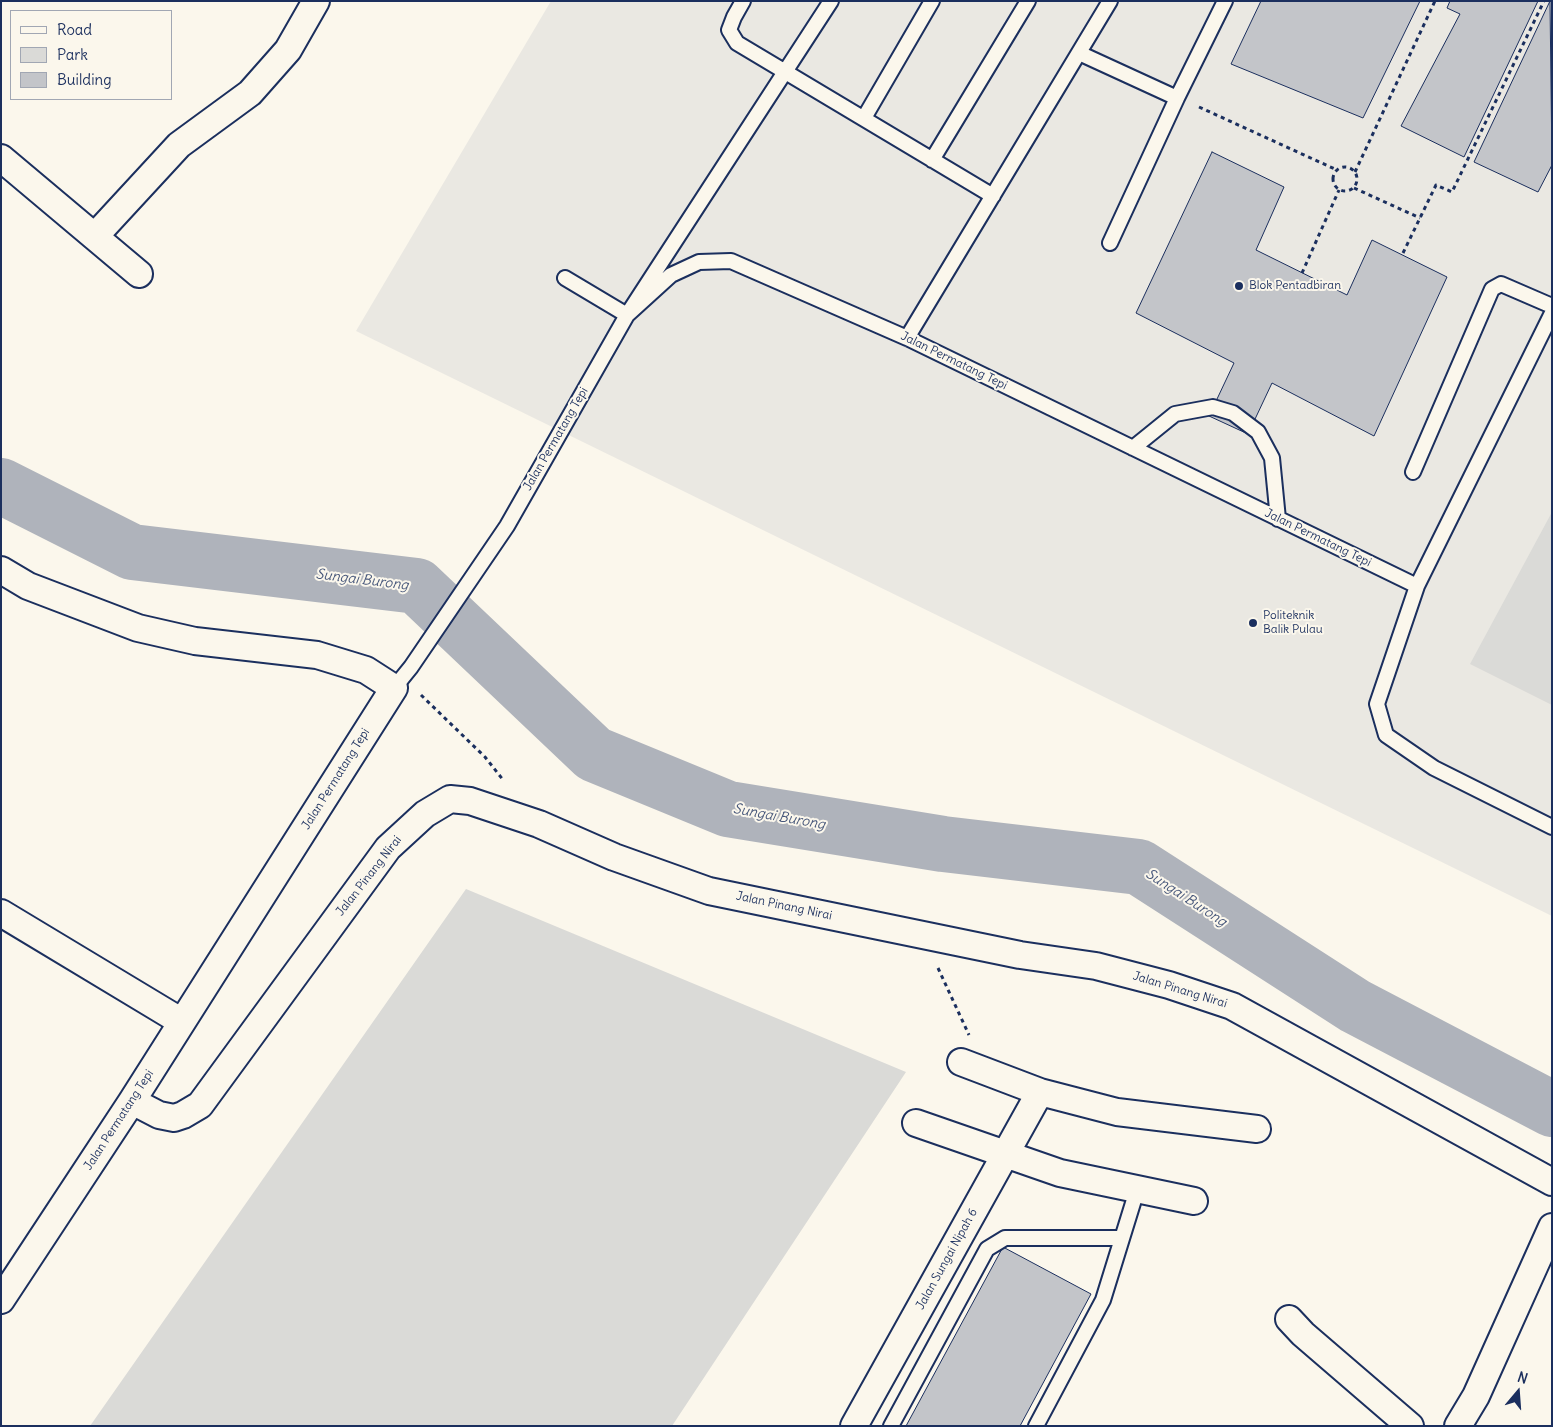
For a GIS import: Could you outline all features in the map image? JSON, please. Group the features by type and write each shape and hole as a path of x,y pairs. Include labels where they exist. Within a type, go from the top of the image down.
{"street":[{"path":"95,236 179,145 250,93 288,50 316,1"},
{"path":"1,158 138,274"},
{"path":"1,570 28,586 138,628 195,641 317,655 366,670 402,677"},
{"name":"Jalan Permatang Tepi","path":"1,1300 132,1101 402,677"},
{"name":"Jalan Pinang Nirai","path":"132,1101 159,1115 174,1118 183,1116 200,1105 388,848 419,819 450,799 470,800 539,824 614,857 709,890 923,936 1020,955 1096,966 1169,985 1232,1006 1552,1182"},
{"path":"1,913 182,1022"},
{"path":"960,1062 1040,1092 1117,1112 1257,1129"},
{"name":"Jalan Sungai Nipah 6","path":"854,1426 1040,1092"},
{"path":"916,1123 1060,1173 1194,1201"},
{"path":"1458,1426 1476,1396 1552,1227"},
{"path":"1289,1319 1303,1334 1410,1426"}],"lane":[{"path":"744,1 734,17 729,30 737,43 993,196"},
{"path":"565,278 627,315 831,1"},
{"path":"864,118 932,1"},
{"path":"932,160 1028,1"},
{"path":"907,338 1110,1"},
{"path":"1110,243 1177,98 1225,1"},
{"path":"1079,53 1177,98"},
{"name":"Jalan Permatang Tepi","path":"402,677 507,526 627,315 670,275 699,262 731,261 907,338 1417,586"},
{"path":"1413,472 1492,289 1501,284 1552,306"},
{"path":"1552,313 1417,586 1377,704 1386,735 1434,768 1552,827"},
{"path":"1133,448 1175,414 1213,406 1233,413 1258,432 1272,458 1278,519"},
{"path":"1036,1426 1104,1300 1137,1190"},
{"path":"891,1426 987,1249 1005,1238 1122,1238"}],"path":[{"path":"1355,172 1435,1"},
{"path":"1403,253 1436,184 1452,192 1544,1"},
{"path":"1177,98 1337,170 1348,167 1355,172 1358,180 1354,188 1347,192 1339,190 1332,180 1337,170"},
{"path":"1354,188 1420,218"},
{"path":"1302,273 1339,190"},
{"path":"402,677 485,757 509,787"},
{"path":"923,936 987,1071"}],"shaded area":[{"name":"Politeknik Balik Pulau","path":"551,1 1552,1 1552,916 356,331"}],"green space":[{"path":"1552,512 1552,705 1470,664"},
{"path":"466,889 906,1072 672,1426 90,1426"}],"building":[{"path":"1261,1 1420,1 1363,118 1231,64"},
{"path":"1450,1 1538,1 1464,157 1401,126 1460,14 1447,8"},
{"path":"1550,1 1552,165 1538,192 1474,162"},
{"name":"Blok Pentadbiran","path":"1212,152 1284,187 1256,250 1347,295 1372,240 1447,277 1374,436 1272,383 1248,434 1209,416 1234,363 1136,313"},
{"path":"1003,1247 1091,1294 1020,1426 906,1426"}],"waterway":[{"name":"Sungai Burong","path":"1,486 132,552 417,586 594,754 728,809 943,844 1139,867 1355,1006 1552,1109"}],"place":[{"name":"Blok Pentadbiran","path":"1239,286"},
{"name":"Politeknik Balik Pulau","path":"1253,623"}]}
